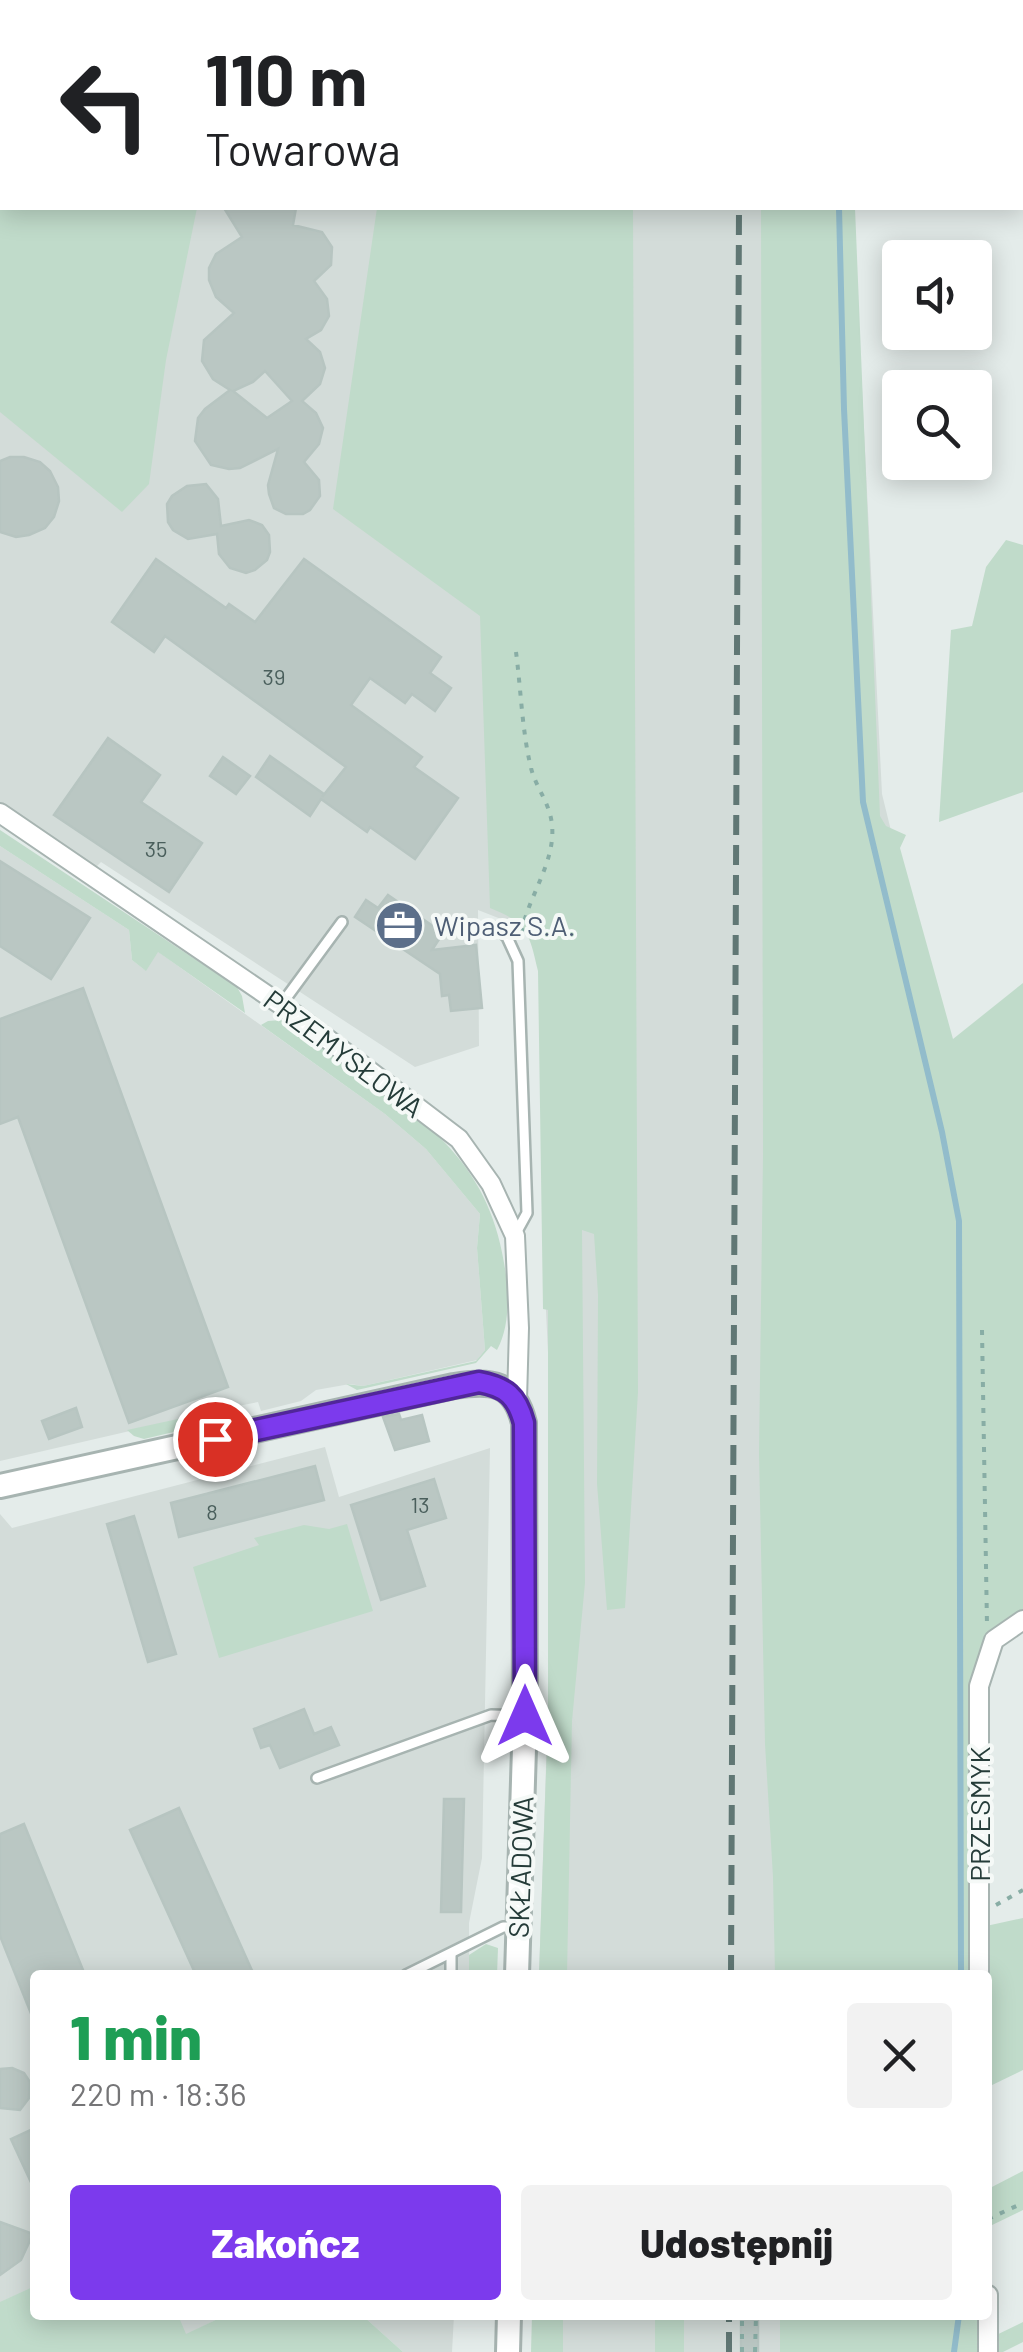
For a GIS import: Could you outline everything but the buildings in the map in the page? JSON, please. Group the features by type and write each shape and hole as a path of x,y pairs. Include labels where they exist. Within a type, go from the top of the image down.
{"street":[{"name":"PRZEMYSŁOWA","path":"0,813 281,1005 459,1139 491,1184 515,1236 517,1400"},
{"path":"0,1486 454,1386 479,1382 500,1386 517,1400"},
{"name":"SKŁADOWA","path":"517,1400 524,1423 525,1716 517,1970"},
{"path":"988,1654 994,1640 1023,1620"},
{"name":"PRZESMYK","path":"980,1970 978,1686 988,1654"},
{"path":"508,2352 509,2320"},
{"path":"988,2320 988,2352"}],"lane":[{"path":"281,1005 342,922"},
{"path":"496,927 507,937 518,961 527,1214 515,1236"},
{"path":"317,1778 491,1715 525,1716"},
{"path":"417,1970 504,1927 518,1927"},
{"path":"451,1954 451,1970"}],"path":[{"path":"516,652 531,771 546,798 552,826 550,851 523,923 518,961"},
{"path":"982,1330 988,1654"},
{"path":"979,1915 1023,1890"},
{"path":"992,2217 1023,2203"},
{"path":"742,2320 742,2352"},
{"path":"755,2352 756,2320"}],"shaded area":[{"path":"183,210 853,210 882,794 982,1202 985,1970 539,1970 555,1501 543,1247 540,971 529,930 478,910 479,1046 415,1067 101,862 96,867 0,804 0,380"},
{"path":"0,846 129,930 132,960 145,970 157,951 385,1114 426,1149 480,1214 477,1248 485,1350 477,1360 363,1386 350,1384 316,1390 301,1401 261,1411 258,1402 0,1461"},
{"path":"325,1447 339,1497 490,1448 482,1858 469,1923 469,1970 30,1970 30,2320 216,2320 151,2352 0,2352 0,1514 12,1528"},
{"path":"368,2320 454,2320 452,2352 403,2352"},
{"path":"533,2320 986,2320 986,2352 532,2352"}],"green space":[{"path":"0,210 197,210 166,360 149,484 122,512 0,412"},
{"path":"377,210 633,210 638,1392 625,1608 607,1610 597,1484 598,1295 594,1234 582,1230 585,1583 572,1721 567,1970 539,1970 548,1715 548,1310 543,1309 538,971 525,931 490,908 480,616 333,509"},
{"path":"761,210 855,210 880,816 886,826 906,835 900,848 953,1039 1023,983 1023,1613 984,1641 984,1663 986,1926 1023,1918 1023,2070 992,2085 992,1970 775,1970 759,1453 763,1154"},
{"path":"1006,540 1023,545 1023,792 939,822 951,630 972,626 986,567"},
{"path":"0,830 237,987 245,1013 158,952 146,971 132,960 129,930 0,846"},
{"path":"281,1020 408,1110 433,1131 473,1178 488,1205 499,1238 508,1294 506,1323 497,1350 491,1346 476,1363 357,1390 346,1384 363,1386 476,1361 485,1350 477,1248 480,1214 426,1149 385,1114 261,1025"},
{"path":"238,1406 233,1418 144,1439 127,1430"},
{"path":"347,1524 373,1611 219,1658 193,1567 259,1545 254,1538 304,1525 329,1529"},
{"path":"486,1944 498,1948 497,1970 469,1970 469,1955"},
{"path":"1023,2171 1023,2210 992,2225 992,2187"},
{"path":"30,2288 30,2320 180,2320 186,2334 215,2320 368,2320 403,2352 0,2352 0,2302"},
{"path":"532,2320 563,2320 563,2352 531,2352"},
{"path":"655,2320 684,2320 684,2352 655,2352"},
{"path":"780,2320 986,2320 986,2340 1023,2322 1023,2342 1003,2352 780,2352"}],"waterway":[{"path":"839,210 844,409 863,802 942,1132 959,1221 961,1970"},
{"path":"954,2352 958,2320"}],"railway":[{"path":"731,1970 739,210"},
{"path":"729,2320 729,2352"}],"place":[{"name":"Wipasz S.A.","path":"399,925"}],"route":[{"path":"215,1439 479,1382 500,1386 517,1400 524,1423 525,1716"}]}
